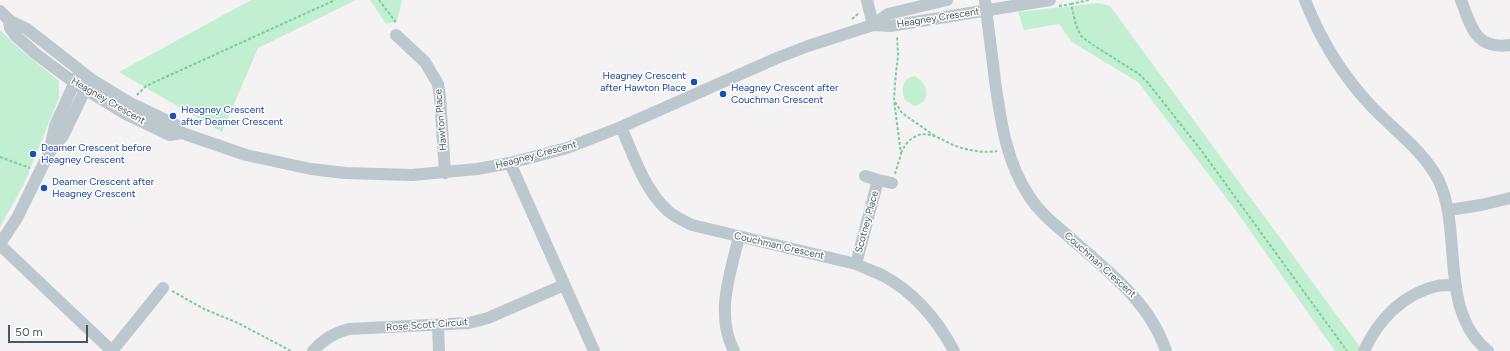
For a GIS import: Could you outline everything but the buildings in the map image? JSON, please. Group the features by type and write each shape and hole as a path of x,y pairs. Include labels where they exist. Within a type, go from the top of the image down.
{"street":[{"path":"867,0 873,25"},
{"name":"Heagney Crescent","path":"873,25 888,14 947,0"},
{"path":"1305,0 1312,17 1338,65 1372,107 1428,163 1438,180 1449,210 1456,285 1460,307 1473,335 1488,351"},
{"path":"1461,0 1474,32 1482,41 1493,46 1510,45"},
{"name":"Heagney Crescent","path":"9,20 10,28 15,35 36,54 75,83 147,124 170,134 182,133 246,155 311,169 378,175 445,173 510,163 567,148 622,127 777,58 808,46 873,25 895,25 985,5 1053,3"},
{"name":"Couchman Crescent","path":"985,5 1002,126 1007,149 1017,176 1029,197 1045,216 1122,284 1139,302 1153,322 1166,351"},
{"name":"Heagney Crescent","path":"0,11 9,20 26,29 80,72 132,104 176,125 182,133"},
{"name":"Hawton Place","path":"396,35 425,62 438,84 445,173"},
{"path":"80,72 55,126 48,153 17,218 0,244 112,351 164,288"},
{"path":"48,153 63,136 91,79"},
{"name":"Couchman Crescent","path":"622,127 646,183 656,199 669,212 692,225 856,264 882,275 916,299 934,319 954,351"},
{"path":"510,163 594,351"},
{"name":"Scotney Place","path":"866,176 892,183"},
{"name":"Scotney Place","path":"856,264 878,180"},
{"path":"1449,210 1481,205 1510,198"},
{"path":"734,351 729,342 725,324 724,304 739,237"},
{"name":"Rose Scott Circuit","path":"314,351 324,340 336,333 350,329 438,326 469,323 488,318 564,284"},
{"path":"1364,351 1369,339 1381,322 1395,308 1420,292 1438,286 1456,285"},
{"path":"438,326 439,351"}],"path":[{"path":"136,97 146,86 335,0"},
{"path":"379,0 395,21 396,35"},
{"path":"1053,3 1071,4 1089,0"},
{"path":"1071,4 1076,25 1081,36 1093,46 1139,74 1148,83 1201,150 1347,351"},
{"path":"895,25 898,55 894,83 894,100 901,154"},
{"path":"894,100 902,112 938,138"},
{"path":"892,183 905,145 919,135 926,134 958,147 976,151 990,152 1007,149"},
{"path":"0,157 30,168"},
{"path":"28,174 33,161"},
{"path":"164,288 177,293 204,309 238,323 291,351"}],"green space":[{"path":"251,0 356,0 258,48 222,132 119,72"},
{"path":"370,0 402,0 397,21 386,24"},
{"path":"1097,3 1110,6 1360,347 1359,351 1335,351 1234,208 1138,82 1072,42 1059,24 1024,30 1018,12"},
{"path":"0,30 22,51 59,81 59,98 24,184 0,227"},
{"path":"914,76 923,83 926,97 920,104 914,106 905,100 903,89 905,82 910,77"}],"place":[{"name":"Heagney Crescent after Hawton Place","path":"694,82"},
{"name":"Heagney Crescent after Couchman Crescent","path":"723,94"},
{"name":"Heagney Crescent after Deamer Crescent","path":"173,116"},
{"name":"Deamer Crescent before Heagney Crescent","path":"33,154"},
{"name":"Deamer Crescent after Heagney Crescent","path":"44,188"}]}
